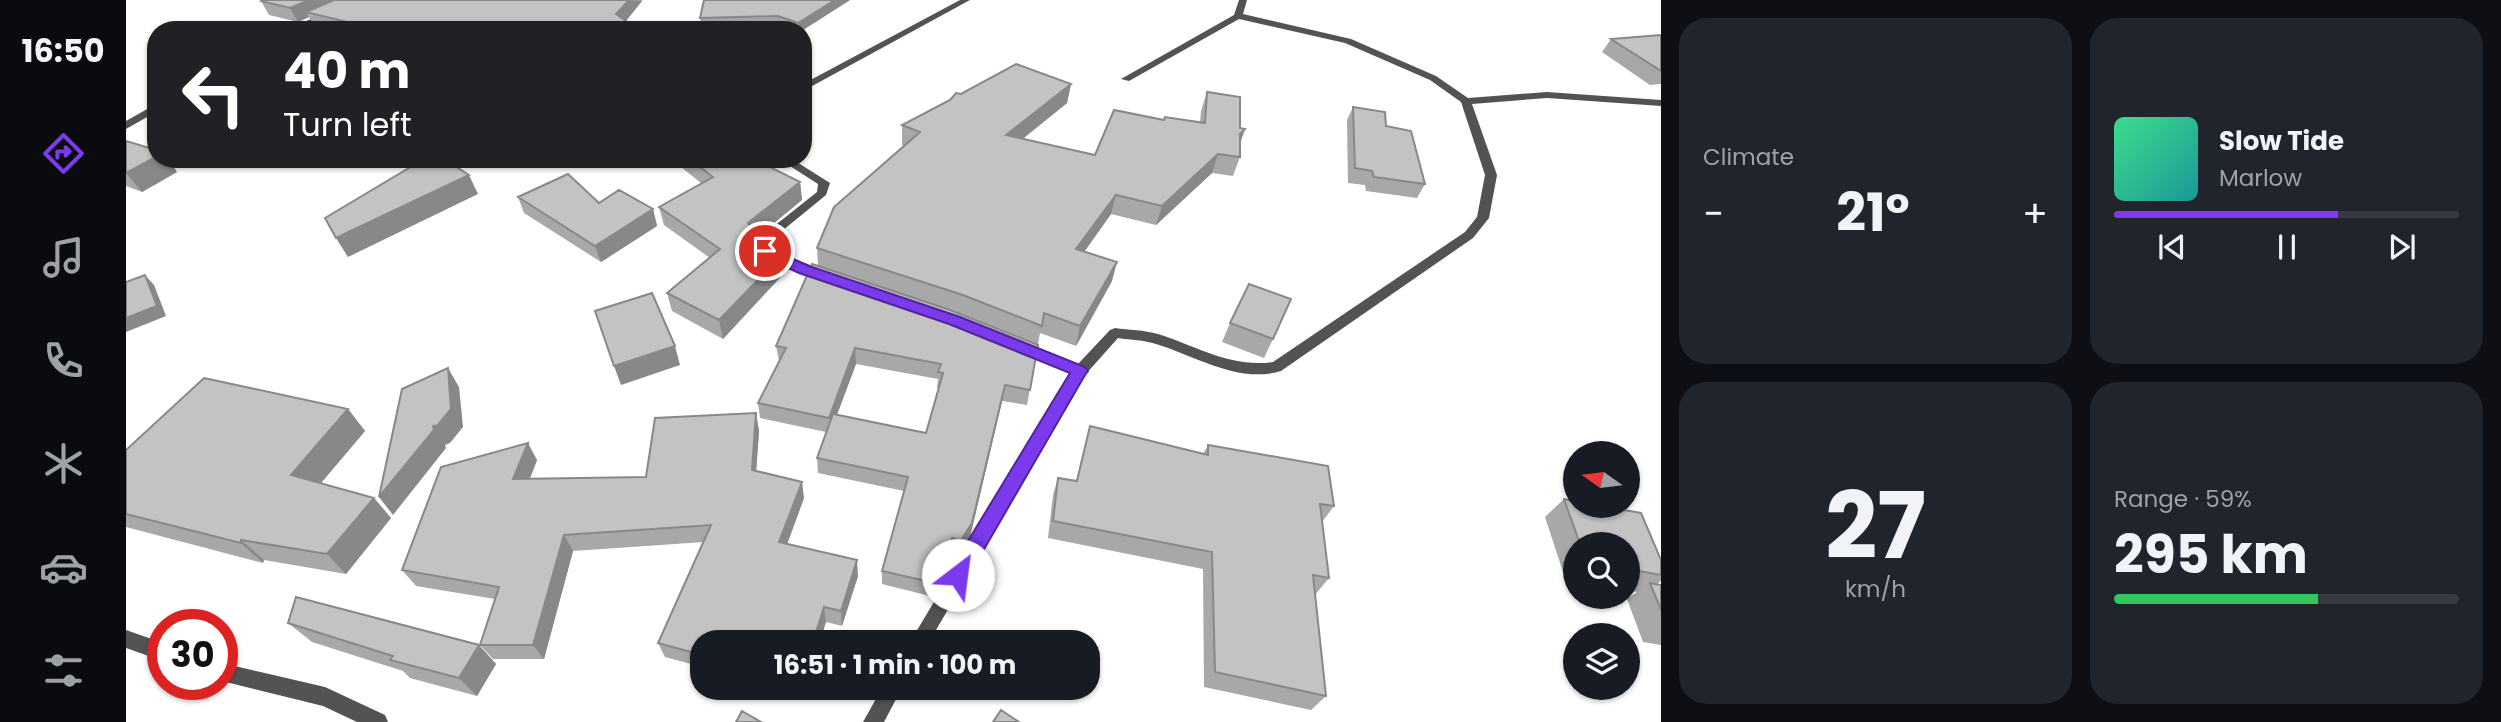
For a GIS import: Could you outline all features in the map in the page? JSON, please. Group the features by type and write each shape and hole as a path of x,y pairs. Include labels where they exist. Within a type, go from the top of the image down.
{"street":[{"path":"311,21 361,0"},
{"path":"812,83 966,0"},
{"path":"1238,16 1243,0"},
{"path":"1126,79 1238,16 1348,41 1433,78 1466,100 1547,95 1661,103"},
{"path":"926,630 1080,371 1115,333 1151,337 1259,372 1276,367 1469,235 1483,218 1491,175 1466,100"},
{"path":"126,126 147,113"},
{"path":"799,168 824,183 822,194 759,243 765,251 804,270 839,282"},
{"path":"1008,341 1080,371"},
{"path":"126,639 147,646"},
{"path":"238,675 325,697 378,722"},
{"path":"873,722 886,700"}],"building":[{"path":"262,0 309,0 290,8"},
{"path":"334,0 629,0 616,14 626,21 343,21 306,12"},
{"path":"704,0 835,0 801,21 778,16 700,18"},
{"path":"1661,35 1661,71 1611,39"},
{"path":"1016,64 1071,84 1006,135 1095,155 1114,110 1164,120 1165,117 1205,123 1207,92 1240,97 1240,128 1245,129 1240,134 1240,157 1218,154 1162,206 1116,195 1076,249 1117,262 1080,326 1044,313 1042,326 963,295 817,248 834,207 920,132 902,125 950,100 956,93 961,94"},
{"path":"1353,107 1385,112 1386,126 1411,131 1425,184 1374,177 1372,171 1355,168"},
{"path":"126,141 147,147 147,162 126,173"},
{"path":"409,168 458,168 469,175 336,238 325,218"},
{"path":"702,168 772,168 800,182 748,223 757,238 785,252 719,320 667,293 720,249 659,207 713,177"},
{"path":"568,174 599,203 619,190 653,209 595,246 518,197"},
{"path":"812,264 950,310 1038,345 1030,390 1005,385 972,523 961,540 952,538 943,570 935,583 882,571 908,477 817,458 833,414 926,433 943,373 938,372 941,364 855,348 829,418 758,403 786,348 776,346"},
{"path":"145,275 157,306 126,318 126,282"},
{"path":"1249,284 1291,299 1273,339 1230,323"},
{"path":"652,293 675,346 614,366 595,311"},
{"path":"448,368 451,409 438,425 433,426 434,430 379,497 402,389"},
{"path":"204,378 348,409 291,475 374,498 327,554 241,540 241,543 126,514 126,450"},
{"path":"756,413 752,470 802,482 779,542 857,560 841,611 824,607 817,630 690,630 690,652 658,643 711,525 564,535 533,645 480,645 499,587 402,570 441,467 528,443 513,479 646,477 655,418"},
{"path":"1090,426 1208,455 1208,445 1328,466 1334,506 1320,504 1329,578 1313,575 1326,696 1215,672 1212,552 1053,521 1058,478 1077,481"},
{"path":"1641,513 1661,560 1661,575 1640,571 1640,532 1576,532 1571,518 1640,518"},
{"path":"1650,583 1661,585 1661,610"},
{"path":"296,597 479,645 459,678 390,660 393,656 288,623"},
{"path":"1001,710 1019,722 993,722"},
{"path":"742,711 761,722 736,722"}],"route":[{"path":"765,251 804,270 955,320 1080,371 958,575"}]}
